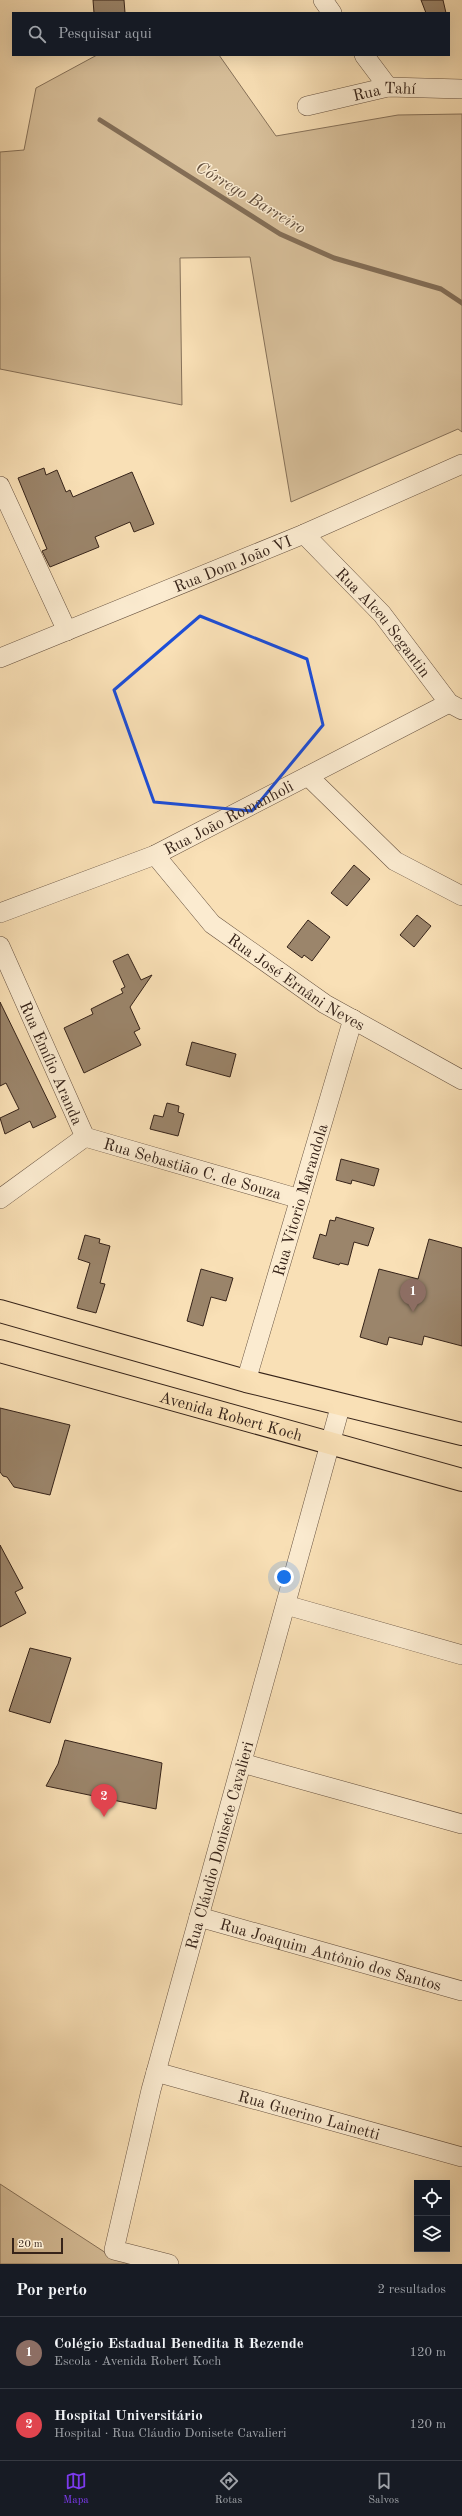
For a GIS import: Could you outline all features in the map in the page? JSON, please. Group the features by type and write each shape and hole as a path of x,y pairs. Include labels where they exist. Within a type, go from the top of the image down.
{"main road":[{"path":"0,1311 246,1381 462,1434"},
{"name":"Avenida Robert Koch","path":"0,1351 462,1480"}],"street":[{"path":"323,0 331,12"},
{"path":"365,56 388,87"},
{"name":"Rua Tahí","path":"308,106 388,87 462,89"},
{"name":"Rua Dom João VI","path":"0,658 304,534 462,464"},
{"path":"0,486 67,631"},
{"name":"Rua Alceu Segantin","path":"304,534 382,614 455,706"},
{"name":"Rua João Romanholi","path":"0,913 155,855 308,776 455,706"},
{"path":"308,776 395,861 462,896"},
{"name":"Rua José Ernâni Neves","path":"155,855 212,924 325,1004 462,1080"},
{"name":"Rua Emílio Aranda","path":"0,946 85,1137"},
{"name":"Rua Vitorio Marandola","path":"246,1381 354,1019"},
{"path":"0,1199 85,1137"},
{"name":"Rua Sebastião C. de Souza","path":"85,1137 300,1199"},
{"name":"Rua Cláudio Donisete Cavalieri","path":"169,2264 114,2250 156,2072 341,1404"},
{"path":"286,1605 462,1655"},
{"path":"242,1763 462,1824"},
{"name":"Rua Joaquim Antônio dos Santos","path":"199,1917 462,1991"},
{"name":"Rua Guerino Lainetti","path":"156,2072 462,2157"}],"highlighted area":[{"path":"200,616 307,659 323,725 252,811 154,802 114,690"}],"shaded area":[{"path":"95,56 220,56 276,136 398,115 462,114 462,432 458,429 291,502 250,257 180,258 182,405 0,369 0,152 24,150 36,88"},
{"path":"0,2184 106,2253 128,2264 0,2264"}],"building":[{"path":"93,0 124,0 125,12 94,12"},
{"path":"421,0 443,0 446,12 426,12"},
{"path":"44,468 46,475 57,470 66,492 70,490 73,497 132,472 154,524 134,532 130,522 95,537 99,547 50,567 42,551 47,549 18,478"},
{"path":"354,865 370,879 347,906 331,893"},
{"path":"417,915 431,926 414,947 400,935"},
{"path":"308,920 330,937 312,961 304,955 302,958 287,947"},
{"path":"128,954 141,980 152,975 130,1007 140,1029 134,1032 141,1045 84,1073 64,1028 93,1014 91,1009 123,993 121,989 125,987 113,961"},
{"path":"0,1002 56,1117 33,1128 30,1121 5,1134 0,1118 19,1109 6,1083 0,1086"},
{"path":"192,1042 236,1054 230,1077 186,1065"},
{"path":"167,1103 179,1106 178,1112 184,1114 178,1136 150,1129 154,1115 163,1117"},
{"path":"341,1159 379,1169 374,1186 352,1180 351,1184 336,1180"},
{"path":"336,1217 374,1228 368,1246 354,1242 348,1265 340,1263 339,1265 313,1258 320,1234 326,1236 330,1220 335,1221"},
{"path":"85,1235 100,1239 99,1243 110,1246 100,1283 105,1284 96,1313 77,1308 90,1263 78,1259"},
{"path":"429,1239 462,1248 462,1346 424,1336 422,1345 389,1337 387,1345 360,1337 379,1269 418,1279"},
{"path":"201,1269 233,1278 226,1301 211,1297 203,1326 187,1321"},
{"path":"0,1408 70,1425 50,1495 14,1487 7,1477 3,1476 0,1472"},
{"path":"0,1545 23,1588 15,1592 26,1613 0,1627"},
{"path":"30,1648 71,1658 50,1723 9,1711"},
{"path":"65,1740 162,1763 156,1809 46,1786 58,1764"}],"waterway":[{"name":"Córrego Barreiro","path":"100,120 280,234 334,258 441,289 462,303"}],"place":[{"name":"Colégio Estadual Benedita R Rezende","path":"413,1312"},
{"name":"Hospital Universitário","path":"104,1817"}]}
